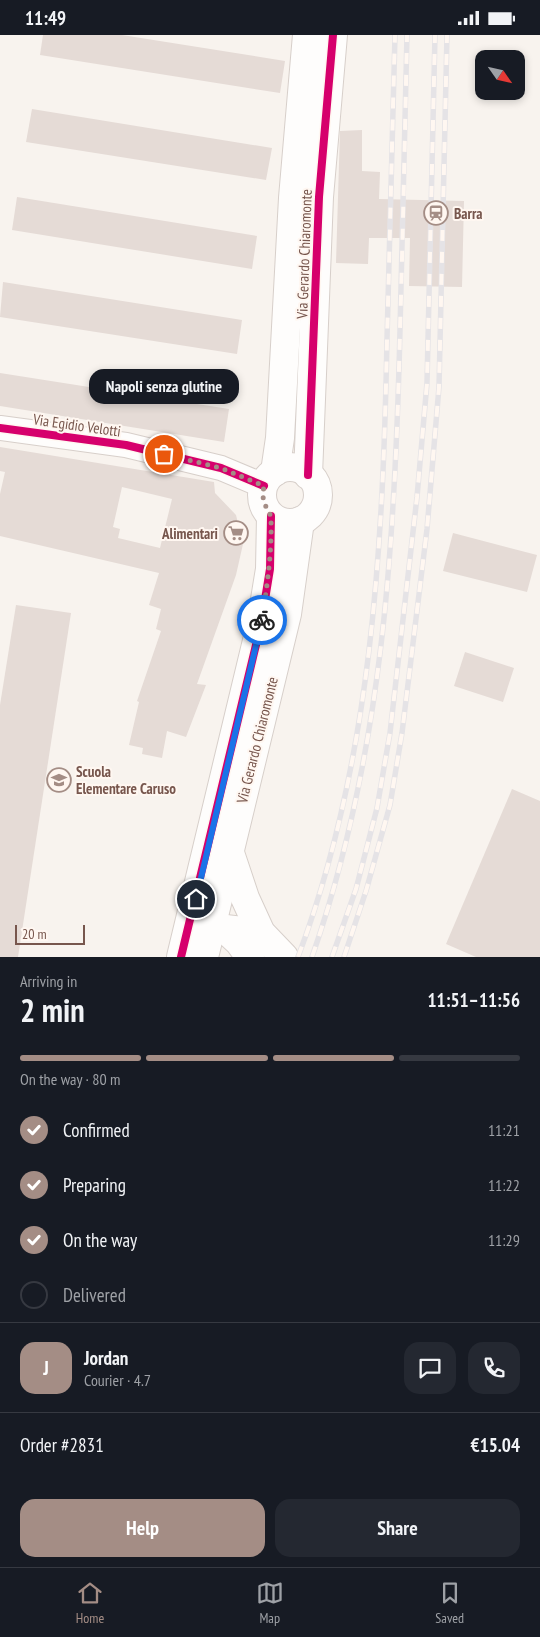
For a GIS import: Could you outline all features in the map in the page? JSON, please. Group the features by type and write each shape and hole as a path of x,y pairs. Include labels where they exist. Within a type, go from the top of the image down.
{"street":[{"name":"Via Gerardo Chiaromonte","path":"269,479 280,438 293,198 307,35"},
{"name":"Via Gerardo Chiaromonte","path":"308,475 319,197 333,35"},
{"name":"Via Egidio Velotti","path":"0,428 126,445 269,479"},
{"path":"296,468 308,475 314,482 317,500 314,509 300,521 280,521 271,516 263,502 269,479 296,468"},
{"name":"Via Gerardo Chiaromonte","path":"204,957 270,569 271,516"},
{"name":"Via Gerardo Chiaromonte","path":"181,957 210,924 253,760 287,614 300,521"},
{"path":"229,850 245,898 262,933 282,955"},
{"path":"210,924 262,933"},
{"path":"210,924 240,942 250,957"}],"building":[{"path":"43,35 122,35 285,61 280,93 40,55"},
{"path":"32,109 272,148 266,180 26,142"},
{"path":"362,130 362,171 380,172 379,199 464,201 462,287 409,286 410,238 369,238 368,264 336,263 340,131"},
{"path":"17,197 257,236 252,269 12,230"},
{"path":"3,282 242,320 237,354 0,317"},
{"path":"0,373 229,409 224,442 0,406"},
{"path":"0,447 214,482 215,493 236,515 243,544 236,575 197,684 206,685 186,737 167,731 162,758 142,754 143,748 129,745 139,702 137,701 161,631 156,629 161,609 149,605 159,573 0,536 0,494 5,472 0,471","holes":["122,487 172,499 160,548 118,538 120,529 113,527"]},
{"path":"453,533 537,555 527,592 443,571"},
{"path":"16,605 71,613 18,957 0,957 0,705"},
{"path":"465,652 514,668 503,702 454,686"},
{"path":"512,789 540,801 540,957 476,957 446,944"}],"railway":[{"path":"298,957 323,883 343,807 358,730 369,653 382,496 395,35"},
{"path":"312,957 336,880 355,803 370,725 381,647 389,569 398,410 407,35"},
{"path":"332,957 356,889 377,808 390,733 417,497 427,383 435,35"},
{"path":"344,957 366,891 390,805 402,733 427,529 439,387 447,35"}],"cycle path":[{"path":"308,475 319,197 333,35"},
{"path":"0,428 126,445 221,468 264,486"},
{"path":"181,957 261,624 270,569 271,516"}],"way so far":[{"path":"164,454 221,468 264,486 263,502 271,516 270,569 262,620"}],"place":[{"name":"Barra","path":"436,213"},
{"name":"Napoli senza glutine","path":"164,454"},
{"name":"Alimentari","path":"236,533"},
{"name":"Scuola Elementare Caruso","path":"59,780"}],"route":[{"path":"196,899 262,620"}]}
